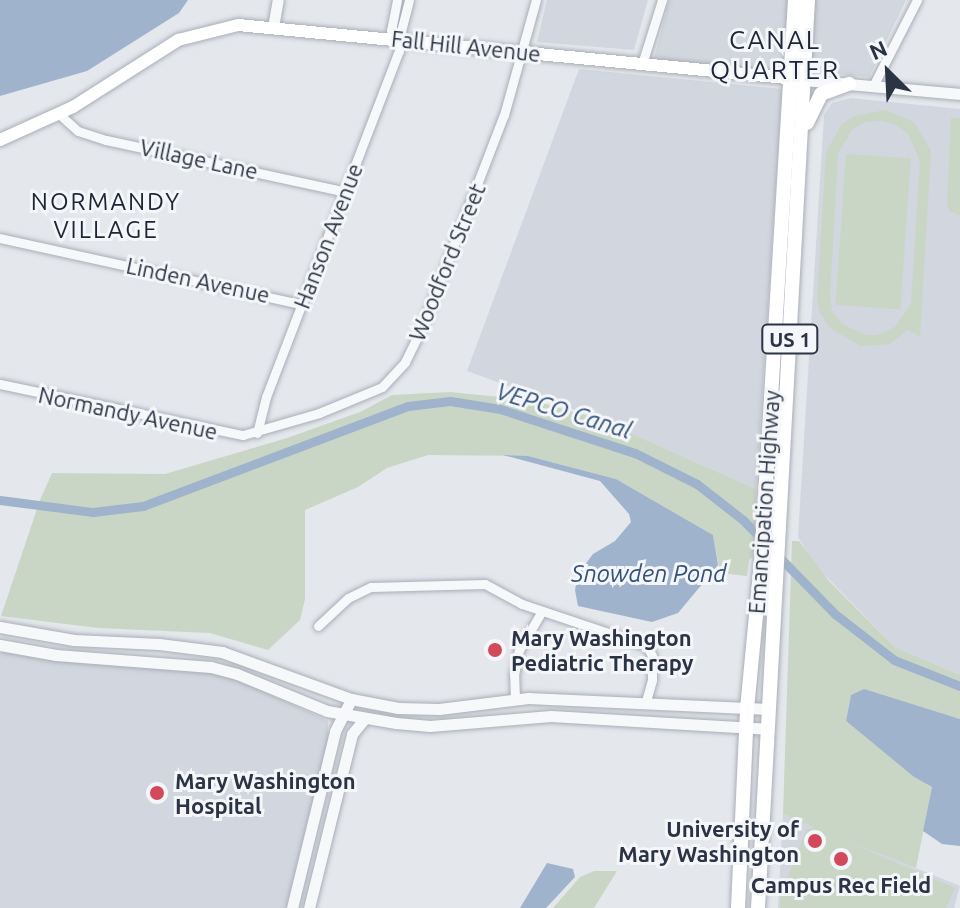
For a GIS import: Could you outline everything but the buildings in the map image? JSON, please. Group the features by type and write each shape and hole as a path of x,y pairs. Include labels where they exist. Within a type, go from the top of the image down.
{"main road":[{"name":"Emancipation Highway","path":"758,908 800,143 795,0"},
{"name":"Emancipation Highway","path":"738,908 747,709 761,564 797,80 808,0"},
{"name":"Fall Hill Avenue","path":"0,140 59,114 178,40 213,29 273,27 797,80"},
{"path":"800,143 817,98 827,90 849,84"}],"street":[{"path":"273,27 278,0"},
{"name":"Hanson Avenue","path":"397,0 391,30 399,39"},
{"name":"Hanson Avenue","path":"257,433 301,304 399,51 409,0"},
{"name":"Woodford Street","path":"257,433 371,393 399,371 428,313 504,115 536,0"},
{"path":"642,64 662,0"},
{"path":"873,86 917,0"},
{"name":"Fall Hill Avenue","path":"797,80 960,94"},
{"name":"Village Lane","path":"59,114 78,131 106,140 346,192"},
{"name":"Linden Avenue","path":"0,238 301,304"},
{"name":"Normandy Avenue","path":"0,384 229,435 257,433"},
{"path":"318,626 361,591 388,584 474,582 495,588 542,611 647,646 652,656 652,680 645,704"},
{"path":"515,699 514,675 519,650 542,611"},
{"path":"0,627 74,640 159,644 222,652 351,699 398,708 439,709 515,699 769,709"},
{"path":"0,645 56,655 211,667 343,716 364,719 430,726 551,716 767,729"},
{"path":"292,908 335,731 351,699"},
{"path":"309,908 352,734 364,719"}],"shaded area":[{"path":"547,0 648,0 634,50 537,42"},
{"path":"669,0 788,0 784,64 774,71 654,59"},
{"path":"814,0 906,0 869,77 817,72 811,67"},
{"path":"579,69 782,89 756,489 599,419 467,371"},
{"path":"851,98 960,109 960,675 895,647 814,564 798,537 824,115 832,103"},
{"name":"Mary Washington Hospital","path":"10,651 181,667 231,676 328,721 328,740 286,908 0,908 0,653"},
{"name":"Campus Rec Field","path":"783,814 960,886 954,908 778,908"}],"green space":[{"path":"885,110 914,122 931,151 920,337 908,330 890,344 860,346 830,328 820,313 817,299 826,152 841,125 854,116","holes":["865,122 894,124 908,134 920,161 911,303 895,327 877,335 866,335 842,324 832,310 830,297 838,154 852,130"]},
{"path":"951,118 960,118 960,215 950,211 947,205"},
{"path":"846,154 911,159 900,309 835,305"},
{"path":"450,392 531,400 599,419 756,489 754,555 749,560 747,576 720,573 713,535 616,479 528,456 428,455 387,468 358,487 305,510 305,599 300,620 268,650 210,633 98,628 1,616 52,473 165,474 287,438 360,412 392,395"},
{"path":"792,541 799,541 829,581 895,647 960,675 960,719 864,690 851,696 846,721 914,777 932,787 916,868 842,839 955,888 946,908 780,908 781,894 806,830 814,827 783,814"},
{"path":"594,871 617,871 594,908 553,908 580,877"}],"water":[{"path":"0,0 188,0 179,13 87,71 0,96"},
{"name":"Snowden Pond","path":"503,455 528,456 616,479 713,535 718,565 678,613 652,622 578,606 575,590 578,574 593,554 615,541 631,522 629,514 600,481"},
{"path":"864,689 960,719 960,846 942,844 923,831 932,787 914,777 846,721 851,695"},
{"path":"547,863 573,869 575,877 546,908 520,908"}],"waterway":[{"name":"VEPCO Canal","path":"0,500 93,512 143,506 408,406 450,401 500,409 635,453 697,484 743,520 835,614 894,660 960,686"}],"place":[{"name":"Mary Washington Pediatric Therapy","path":"495,650"},
{"name":"Mary Washington Hospital","path":"157,793"},
{"name":"University of Mary Washington","path":"815,841"},
{"name":"Campus Rec Field","path":"841,859"}],"district":[{"name":"CANAL QUARTER","path":"775,55"},
{"name":"NORMANDY VILLAGE","path":"106,216"}]}
